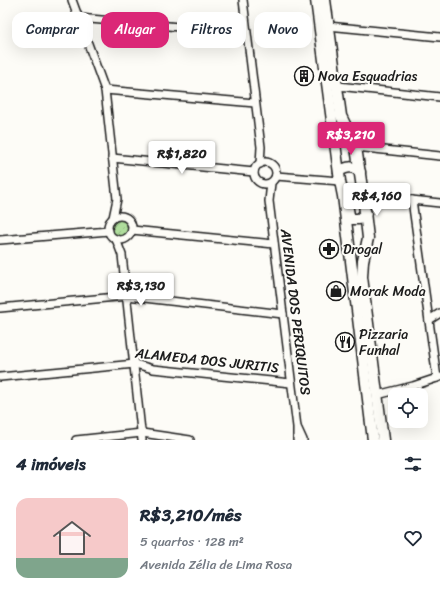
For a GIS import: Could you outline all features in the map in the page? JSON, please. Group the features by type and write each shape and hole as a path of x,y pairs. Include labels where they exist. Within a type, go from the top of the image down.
{"main road":[{"path":"316,0 344,196 373,440"},
{"path":"324,0 338,86 341,116 356,147 364,195 368,238 363,261 362,277 383,440"},
{"path":"340,176 352,167 356,168 360,172"},
{"path":"344,196 348,202 349,216 351,219 359,219 366,213"}],"street":[{"path":"72,0 77,12"},
{"path":"242,0 243,12"},
{"path":"93,19 177,27"},
{"path":"328,26 440,37"},
{"path":"246,33 261,147 260,164"},
{"path":"89,48 104,90 117,199 123,216 131,223 132,230 129,236 125,239 122,255"},
{"path":"338,86 440,97"},
{"path":"104,90 255,103"},
{"path":"261,147 269,163 274,166 276,176 271,183 269,201"},
{"path":"356,147 440,156"},
{"path":"112,158 254,172"},
{"path":"269,163 260,164 254,172 256,179 262,184 269,201"},
{"path":"276,176 340,176"},
{"path":"262,184 271,183"},
{"path":"364,195 440,203"},
{"path":"117,199 113,218 109,224 109,231 112,237 116,239 122,255 142,437"},
{"path":"377,395 438,378 412,200"},
{"name":"AVENIDA DOS PERIQUITOS","path":"269,201 297,427"},
{"path":"113,218 123,216"},
{"path":"132,230 274,244"},
{"path":"0,240 109,231"},
{"path":"116,239 125,239"},
{"path":"0,308 127,296 283,314"},
{"path":"429,320 440,314"},
{"name":"ALAMEDA DOS JURITIS","path":"0,377 134,364 153,369 291,383"},
{"path":"297,427 297,440"},
{"path":"297,427 303,440"},
{"path":"76,440 142,437 190,440"}],"green space":[{"path":"121,217 128,220 131,227 128,234 121,237 114,234 111,227 114,220"}],"place":[{"name":"Nova Esquadrias","path":"304,76"},
{"name":"Drogal","path":"329,249"},
{"name":"Morak Moda","path":"336,291"},
{"name":"Pizzaria Funhal","path":"345,342"}]}
